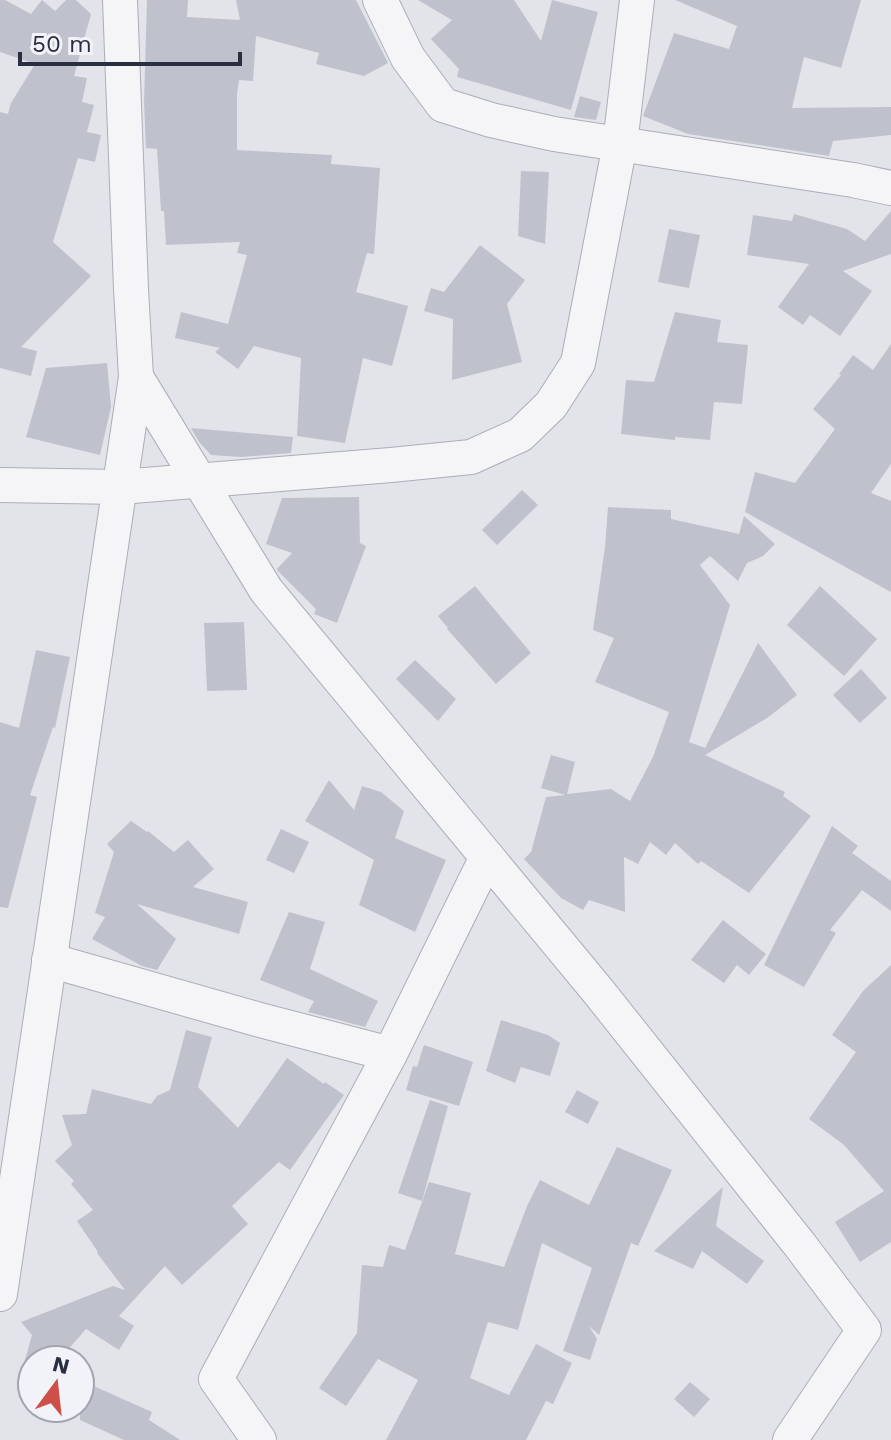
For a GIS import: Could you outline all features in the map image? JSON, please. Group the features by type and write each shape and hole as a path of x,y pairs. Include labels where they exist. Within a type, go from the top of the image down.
{"street":[{"path":"0,1294 136,377 120,0"},
{"path":"380,0 408,58 443,105 554,134 891,188"},
{"path":"0,485 120,487 471,457 520,435 551,405 578,363 620,144 637,0"},
{"path":"136,377 266,590 598,991 864,1330 790,1440"},
{"path":"259,1440 216,1379 390,1054 487,857"},
{"path":"49,960 390,1054"}],"building":[{"path":"0,0 31,14 42,0 55,11 66,0 76,0 91,14 74,76 87,78 82,102 94,105 87,132 101,135 95,162 78,158 53,242 91,276 21,347 37,351 31,376 0,368 0,112 8,114 11,103 35,64 0,52"},
{"path":"147,0 188,0 187,17 240,20 236,0 356,0 388,63 364,76 316,64 319,53 256,36 253,81 239,80 237,94 237,150 332,155 331,164 380,168 374,254 367,253 356,292 408,306 392,366 363,358 345,443 297,436 301,358 254,346 238,369 215,352 220,348 175,338 181,312 228,324 247,255 237,253 240,242 166,245 157,149 146,148"},
{"path":"418,0 514,0 541,41 552,0 598,12 571,110 457,77 459,69 431,39 452,20"},
{"path":"675,0 861,0 841,68 804,57 792,108 891,107 891,135 833,141 829,156 688,134 643,116 674,33 729,49 737,26"},
{"path":"580,96 601,102 596,120 574,117"},
{"path":"521,171 549,172 545,244 518,236"},
{"path":"891,211 891,254 843,271 872,291 840,336 810,315 803,325 778,307 809,264 747,255 753,215 792,221 794,214 847,229 865,241"},
{"path":"669,229 700,235 689,288 658,282"},
{"path":"480,245 525,280 507,304 522,362 452,380 453,319 424,311 431,288 444,292"},
{"path":"675,312 721,320 717,342 748,345 742,404 714,402 710,440 621,434 626,380 654,382"},
{"path":"891,344 891,464 871,493 891,501 891,592 745,512 755,472 795,483 835,429 813,409 853,355 873,370"},
{"path":"107,363 111,407 100,455 26,437 46,368"},
{"path":"191,428 293,437 291,453 241,457 211,455"},
{"path":"522,490 538,505 497,545 482,530"},
{"path":"359,497 360,543 366,546 337,623 314,614 316,609 278,571 292,553 266,544 282,498"},
{"path":"608,507 671,510 671,519 739,534 744,516 775,544 763,556 747,563 738,581 710,556 700,565 730,605 689,742 705,748 758,643 797,695 767,718 705,755 785,792 783,796 811,816 749,893 701,861 698,864 675,843 666,855 650,842 638,864 624,857 625,912 589,900 583,910 561,898 524,859 531,852 546,797 565,795 541,788 551,755 575,762 567,794 611,789 630,801 653,757 669,712 595,682 614,638 593,630"},
{"path":"475,586 531,653 496,684 438,616"},
{"path":"820,586 877,639 844,676 787,625"},
{"path":"244,622 247,690 207,691 204,623"},
{"path":"36,650 70,657 55,728 30,795 37,797 8,908 0,907 0,722 19,728"},
{"path":"415,660 456,699 438,721 396,679"},
{"path":"861,669 887,698 860,723 833,695"},
{"path":"329,780 354,810 362,786 381,792 404,811 395,838 446,860 415,932 359,905 374,860 305,821"},
{"path":"131,821 174,852 188,840 214,869 193,887 248,902 239,934 137,904 176,939 157,970 142,966 92,939 105,917 95,913 114,852 107,844"},
{"path":"832,826 858,846 852,853 891,881 891,911 862,890 830,930 836,933 804,987 764,965"},
{"path":"281,829 309,842 294,873 266,860"},
{"path":"289,912 325,922 310,969 378,1001 365,1027 308,1012 314,1001 260,980"},
{"path":"723,920 766,954 749,975 737,965 724,983 691,960"},
{"path":"891,965 891,1242 860,1262 835,1222 884,1191 844,1145 809,1119 856,1052 832,1035 863,991"},
{"path":"501,1020 548,1035 560,1043 550,1076 521,1067 515,1083 486,1071"},
{"path":"186,1030 212,1037 198,1087 238,1128 287,1058 344,1095 290,1170 279,1162 232,1206 248,1224 182,1285 165,1266 119,1316 134,1326 119,1350 86,1329 73,1344 29,1344 32,1335 21,1322 113,1286 125,1290 77,1221 93,1210 71,1184 74,1181 55,1161 72,1145 62,1115 86,1114 92,1089 151,1104 157,1096 170,1090"},
{"path":"424,1045 473,1062 459,1106 406,1090 413,1066 417,1067"},
{"path":"577,1090 599,1102 588,1124 565,1112"},
{"path":"430,1100 448,1106 422,1201 398,1193"},
{"path":"617,1147 672,1170 638,1246 631,1243 599,1335 589,1326 597,1339 590,1360 563,1351 592,1268 542,1243 518,1330 488,1322 470,1378 509,1395 536,1344 572,1363 553,1404 546,1401 526,1440 386,1440 418,1380 378,1359 346,1406 319,1388 357,1333 362,1265 383,1267 389,1245 405,1250 429,1182 471,1193 455,1254 504,1267 540,1180 589,1205"},
{"path":"723,1187 716,1226 764,1261 747,1284 702,1251 693,1269 654,1251"},
{"path":"690,1382 710,1399 694,1417 674,1399"},
{"path":"96,1387 152,1412 149,1420 180,1440 124,1440 89,1424 96,1424"}]}
